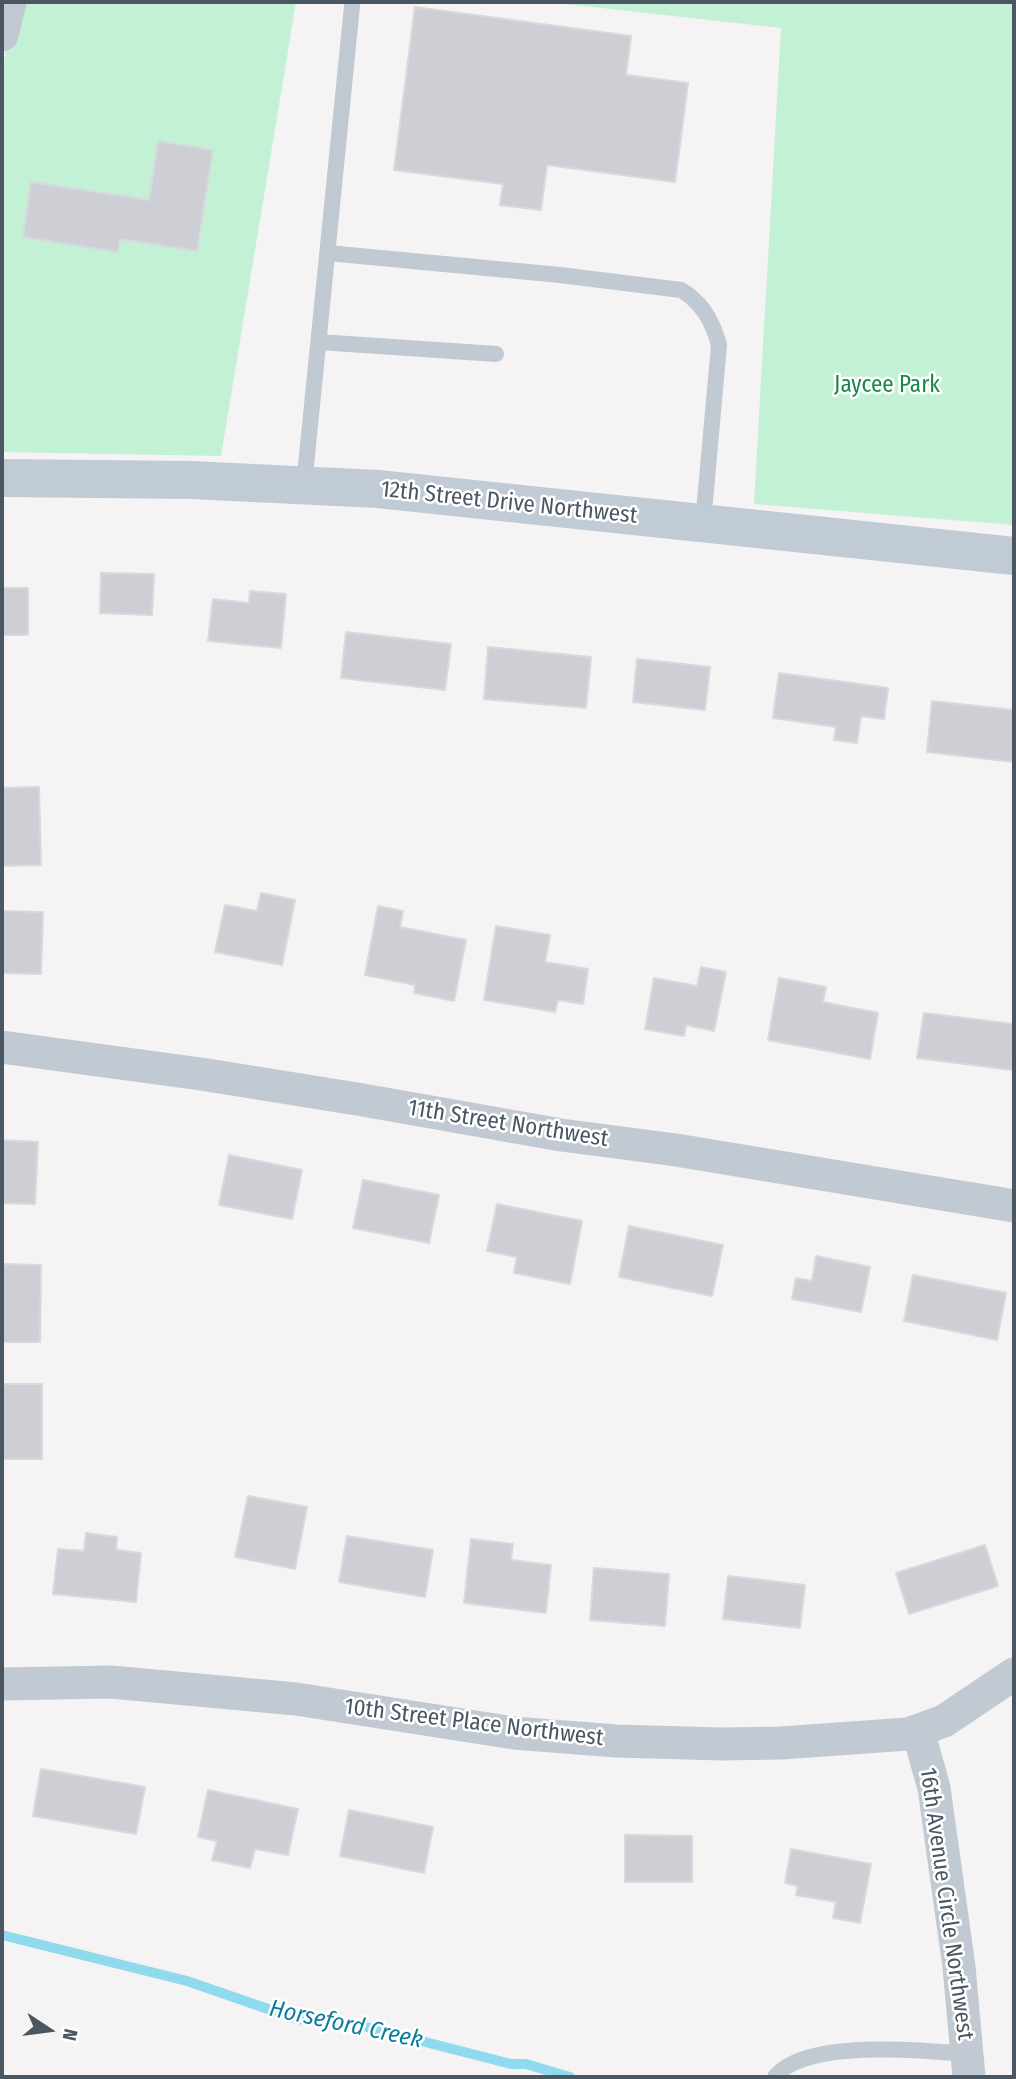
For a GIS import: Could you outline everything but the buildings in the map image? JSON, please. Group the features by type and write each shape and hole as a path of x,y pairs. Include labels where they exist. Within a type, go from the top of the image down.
{"street":[{"path":"2,35 10,2"},
{"name":"12th Street Drive Northwest","path":"2,478 191,480 378,489 1014,556"},
{"name":"11th Street Northwest","path":"2,1047 255,1083 561,1135 676,1150 1014,1206"},
{"name":"10th Street Place Northwest","path":"2,1684 111,1682 296,1699 514,1733 616,1741 722,1744 781,1743 908,1734 944,1721 1014,1674"},
{"name":"16th Avenue Circle Northwest","path":"918,1731 933,1787 959,1968 968,2065"}],"lane":[{"path":"304,485 352,6"},
{"path":"328,253 560,275 681,290 695,298 714,326 719,345 703,524"},
{"path":"319,342 496,354"},
{"path":"775,2077 784,2066 825,2054 889,2048 968,2065"}],"green space":[{"path":"12,2 296,2 221,456 2,452 2,80"},
{"name":"Jaycee Park","path":"548,2 1014,2 1014,525 754,504 781,28"}],"waterway":[{"name":"Horseford Creek","path":"2,1935 187,1981 297,2019 355,2024 570,2077"}]}
